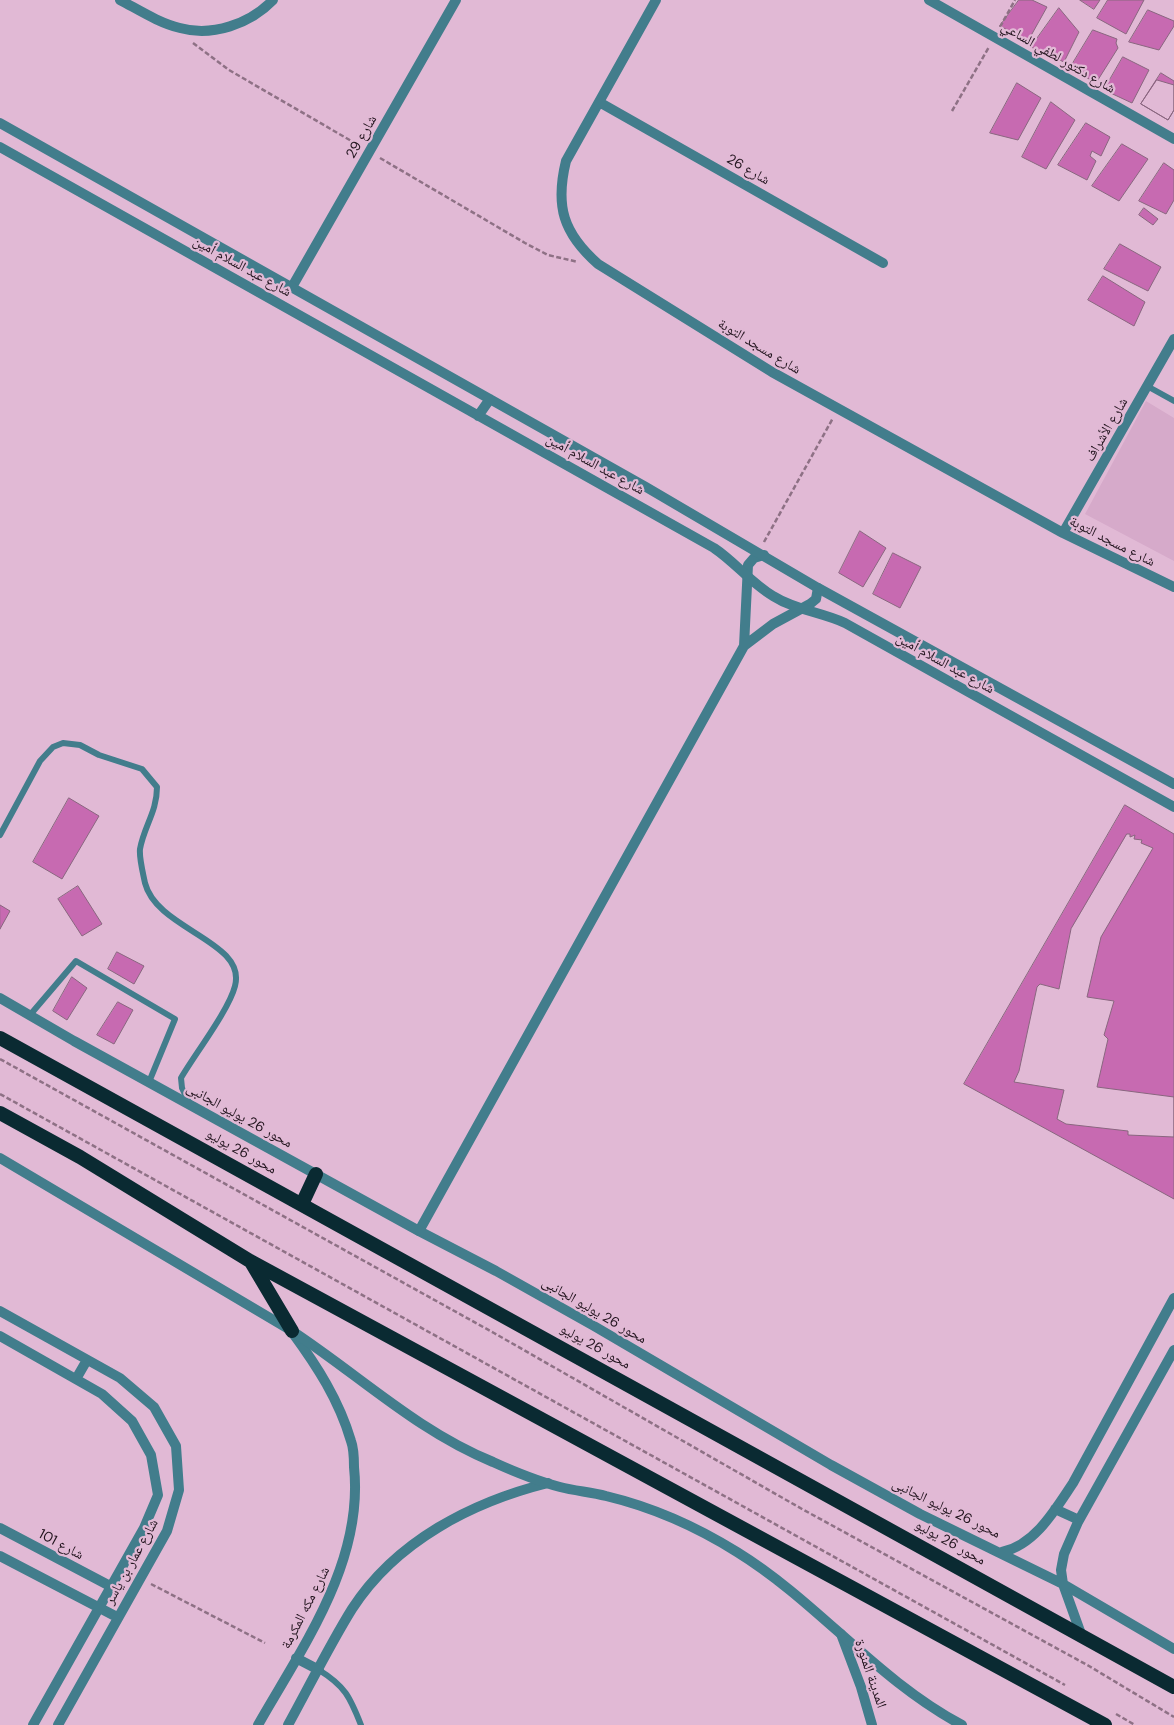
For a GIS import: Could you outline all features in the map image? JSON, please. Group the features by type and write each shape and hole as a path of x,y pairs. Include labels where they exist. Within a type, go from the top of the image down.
{"highway":[{"name":"محور 26 يوليو","path":"0,1038 1082,1634 1174,1687"},
{"path":"0,1113 80,1157 250,1261 1105,1725"},
{"path":"302,1204 316,1174"},
{"path":"250,1261 292,1331"}],"street":[{"path":"120,0 180,29 203,31 225,28 247,20 272,0"},
{"name":"شارع 29","path":"292,287 456,0"},
{"name":"شارع مسجد التوبة","path":"656,0 566,161 561,184 561,207 568,229 581,248 598,264 764,367 1063,533 1174,587"},
{"name":"شارع دكتور لطفي الساعي","path":"929,0 1174,139"},
{"name":"شارع 26","path":"599,102 883,263"},
{"name":"شارع عبد السلام أمين","path":"0,123 490,399 818,588 1174,784"},
{"name":"شارع عبد السلام أمين","path":"0,147 714,548 772,596 799,609 818,613 845,623 1174,807"},
{"name":"شارع الأشراف","path":"1063,533 1174,339"},
{"path":"478,416 490,399"},
{"path":"744,646 748,569 751,561 761,554"},
{"path":"418,1232 744,646 772,624 816,599 818,588"},
{"name":"محور 26 يوليو الجانبى","path":"0,998 418,1232 496,1271 594,1326 839,1470 920,1514 1002,1552 1063,1584 1174,1649"},
{"path":"0,1158 292,1331 338,1361 372,1391 425,1428 491,1462 548,1483 607,1496 643,1507 696,1529 738,1552 841,1633 876,1666 915,1695 962,1725"},
{"path":"1002,1552 1022,1546 1056,1509 1073,1483 1174,1298"},
{"name":"شارع عمار بن ياسر","path":"0,1311 120,1378 154,1407 176,1446 179,1490 167,1531 58,1725"},
{"name":"شارع مكه المكرمة","path":"258,1725 328,1599 344,1562 353,1523 356,1482 352,1443 338,1404 322,1373 292,1331"},
{"name":"شارع عمار بن ياسر","path":"0,1336 102,1394 132,1421 151,1456 158,1495 144,1528 33,1725"},
{"path":"1082,1634 1063,1584 1061,1570 1064,1554 1079,1520 1174,1350"},
{"path":"76,1379 87,1360"},
{"path":"288,1725 353,1609 367,1590 415,1543 475,1507 515,1492 548,1483"},
{"path":"1056,1509 1079,1520"},
{"name":"شارع 101","path":"0,1528 110,1586"},
{"path":"0,1556 118,1617"},
{"name":"المدينة المنورة","path":"841,1633 861,1687 872,1725"},
{"path":"296,1658 319,1670"}],"lane":[{"path":"1147,386 1174,402"},
{"path":"0,836 40,761 52,748 63,743 80,744 98,754 142,769 157,787 157,804 140,850 145,883 150,895 156,906 170,918 217,946 236,971 236,985 229,1002 181,1078 182,1088 190,1104"},
{"path":"30,1015 76,961 175,1019 149,1082"},
{"path":"319,1670 337,1681 346,1692 361,1725"}],"path":[{"path":"952,111 1015,0"},
{"path":"180,29 211,58 548,255 572,262 598,264"},
{"path":"761,554 838,408"},
{"path":"0,1059 494,1333 802,1509 1089,1666 1174,1717"},
{"path":"0,1094 1068,1687"},
{"path":"140,1578 265,1643"},
{"path":"1110,1711 1135,1725"}],"shaded area":[{"path":"1146,401 1174,418 1174,561 1085,514"}],"building":[{"path":"1019,0 1032,0 1047,7 1028,41 1000,26"},
{"path":"1080,0 1100,0 1094,9"},
{"path":"1108,0 1144,0 1126,34 1097,18"},
{"path":"1059,8 1079,32 1064,62 1031,47"},
{"path":"1148,10 1174,21 1174,26 1159,50 1129,42"},
{"path":"1093,30 1117,39 1118,48 1096,83 1070,68"},
{"path":"1123,57 1149,70 1132,103 1104,90"},
{"path":"1161,73 1174,81 1174,110 1168,120 1141,104"},
{"path":"1157,80 1174,85 1174,110 1168,120 1141,104"},
{"path":"1017,83 1041,98 1018,140 990,133"},
{"path":"1051,102 1075,120 1046,169 1022,157"},
{"path":"1086,123 1110,137 1101,156 1092,151 1090,156 1096,161 1087,180 1058,165"},
{"path":"1122,144 1148,159 1119,201 1092,186"},
{"path":"1164,163 1174,170 1174,200 1166,214 1139,201"},
{"path":"1144,208 1158,219 1153,225 1139,215"},
{"path":"1120,244 1161,267 1148,291 1104,269"},
{"path":"1103,276 1145,302 1134,326 1088,300"},
{"path":"860,531 886,548 863,587 839,573"},
{"path":"893,553 921,567 900,608 873,594"},
{"path":"69,798 99,816 62,879 33,862"},
{"path":"1125,805 1174,834 1174,1199 964,1084"},
{"path":"1127,834 1130,834 1130,837 1135,835 1134,839 1142,840 1141,843 1153,848 1101,937 1087,997 1114,1001 1104,1035 1108,1039 1097,1087 1174,1097 1174,1137 1128,1135 1128,1131 1066,1124 1057,1119 1064,1090 1014,1082 1019,1071 1037,987 1040,984 1059,989 1071,929"},
{"path":"78,886 102,924 82,936 58,899"},
{"path":"0,905 10,911 0,929"},
{"path":"117,952 144,966 134,984 108,969"},
{"path":"72,977 87,988 67,1020 53,1011"},
{"path":"118,1002 133,1010 114,1044 97,1035"}]}
